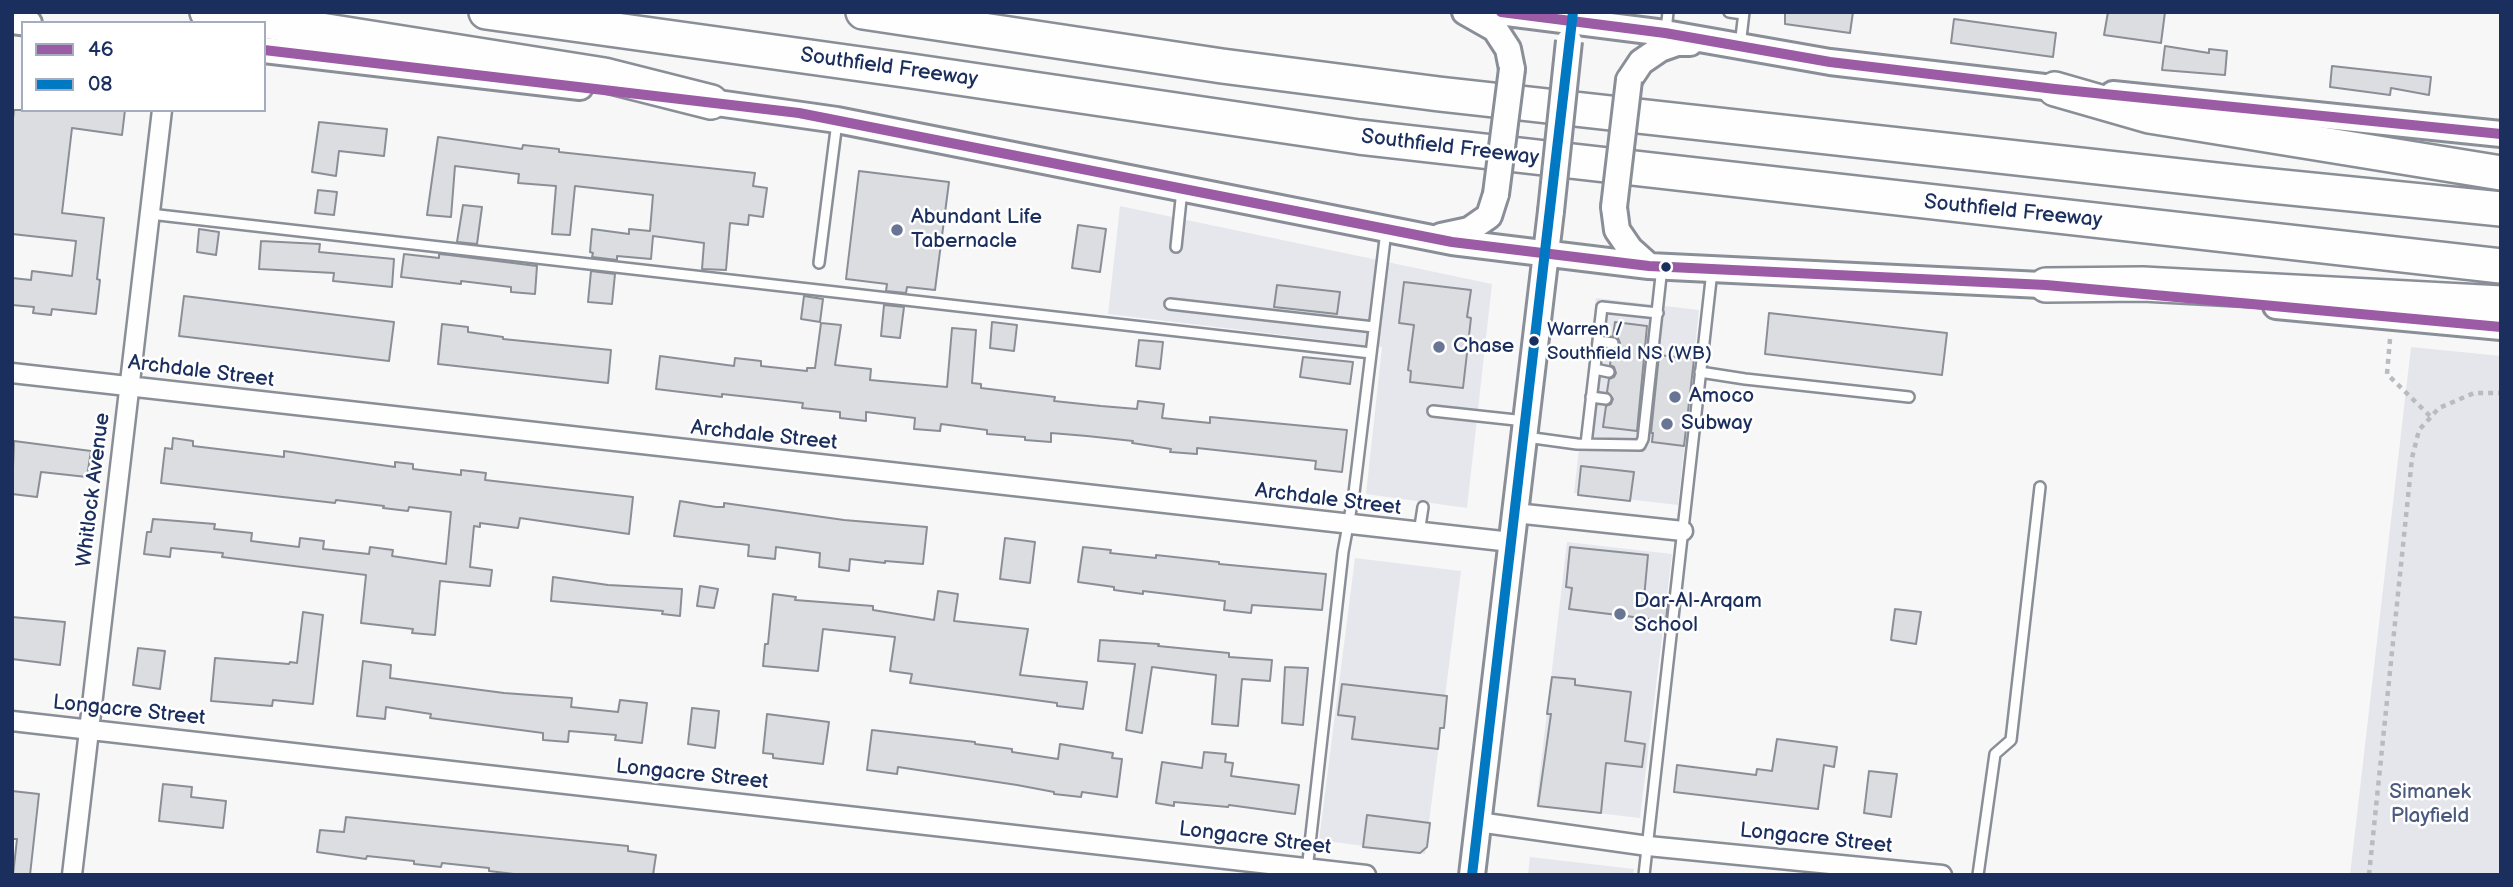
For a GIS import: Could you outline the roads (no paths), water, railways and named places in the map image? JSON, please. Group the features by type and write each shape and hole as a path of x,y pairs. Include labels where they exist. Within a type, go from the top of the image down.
{"highway":[{"path":"207,12 264,21"},
{"name":"Southfield Freeway","path":"486,12 1359,137 2501,266"},
{"path":"863,12 1222,66 1439,94 2252,184 2501,208"},
{"path":"266,21 604,75 711,102"},
{"path":"2055,89 2149,116 2501,173"},
{"path":"2046,285 2143,284 2501,303"}],"main road":[{"path":"1430,238 1469,230 1489,216 1496,194 1512,69 1508,49 1495,29 1465,12"},
{"path":"1499,12 1571,25 1667,23 1729,46"},
{"path":"1472,875 1571,25"},
{"path":"1656,267 1630,249 1616,230 1614,207 1629,80 1641,62 1660,49 1677,43 1729,46 2055,89 2501,134"},
{"path":"266,50 711,102 837,120 1430,238 1546,254 1656,267 2046,285 2501,327"}],"street":[{"name":"Whitlock Avenue","path":"72,875 162,112"},
{"name":"Archdale Street","path":"12,373 1511,542"},
{"path":"1515,513 1683,531"},
{"name":"Longacre Street","path":"12,721 1307,871 1366,875"},
{"name":"Longacre Street","path":"1478,821 1648,846 1942,875"}],"lane":[{"path":"1729,12 1743,13 1729,46"},
{"path":"819,263 837,120"},
{"path":"1176,247 1182,188"},
{"path":"150,214 1371,353"},
{"path":"1307,871 1386,229"},
{"path":"1433,411 1586,444 1640,445 1643,439 1643,403 1650,347 1658,313 1656,267"},
{"path":"1644,875 1712,269"},
{"path":"1170,304 1374,327"},
{"path":"1586,444 1602,307 1658,313"},
{"path":"1598,341 1613,343"},
{"path":"1595,369 1609,372"},
{"path":"1700,372 1909,397"},
{"path":"1591,397 1606,399"},
{"path":"1978,875 1995,754 2011,740 2040,487"},
{"path":"1419,533 1423,507"}],"place":[{"name":"Abundant Life Tabernacle","path":"897,230"},
{"name":"Warren / Southfield NS (WB)","path":"1534,341"},
{"name":"Chase","path":"1439,347"},
{"name":"Amoco","path":"1675,397"},
{"name":"Subway","path":"1667,424"},
{"name":"Dar-Al-Arqam School","path":"1620,614"}],"park label":[{"name":"Simanek Playfield","path":"2430,805"}]}
